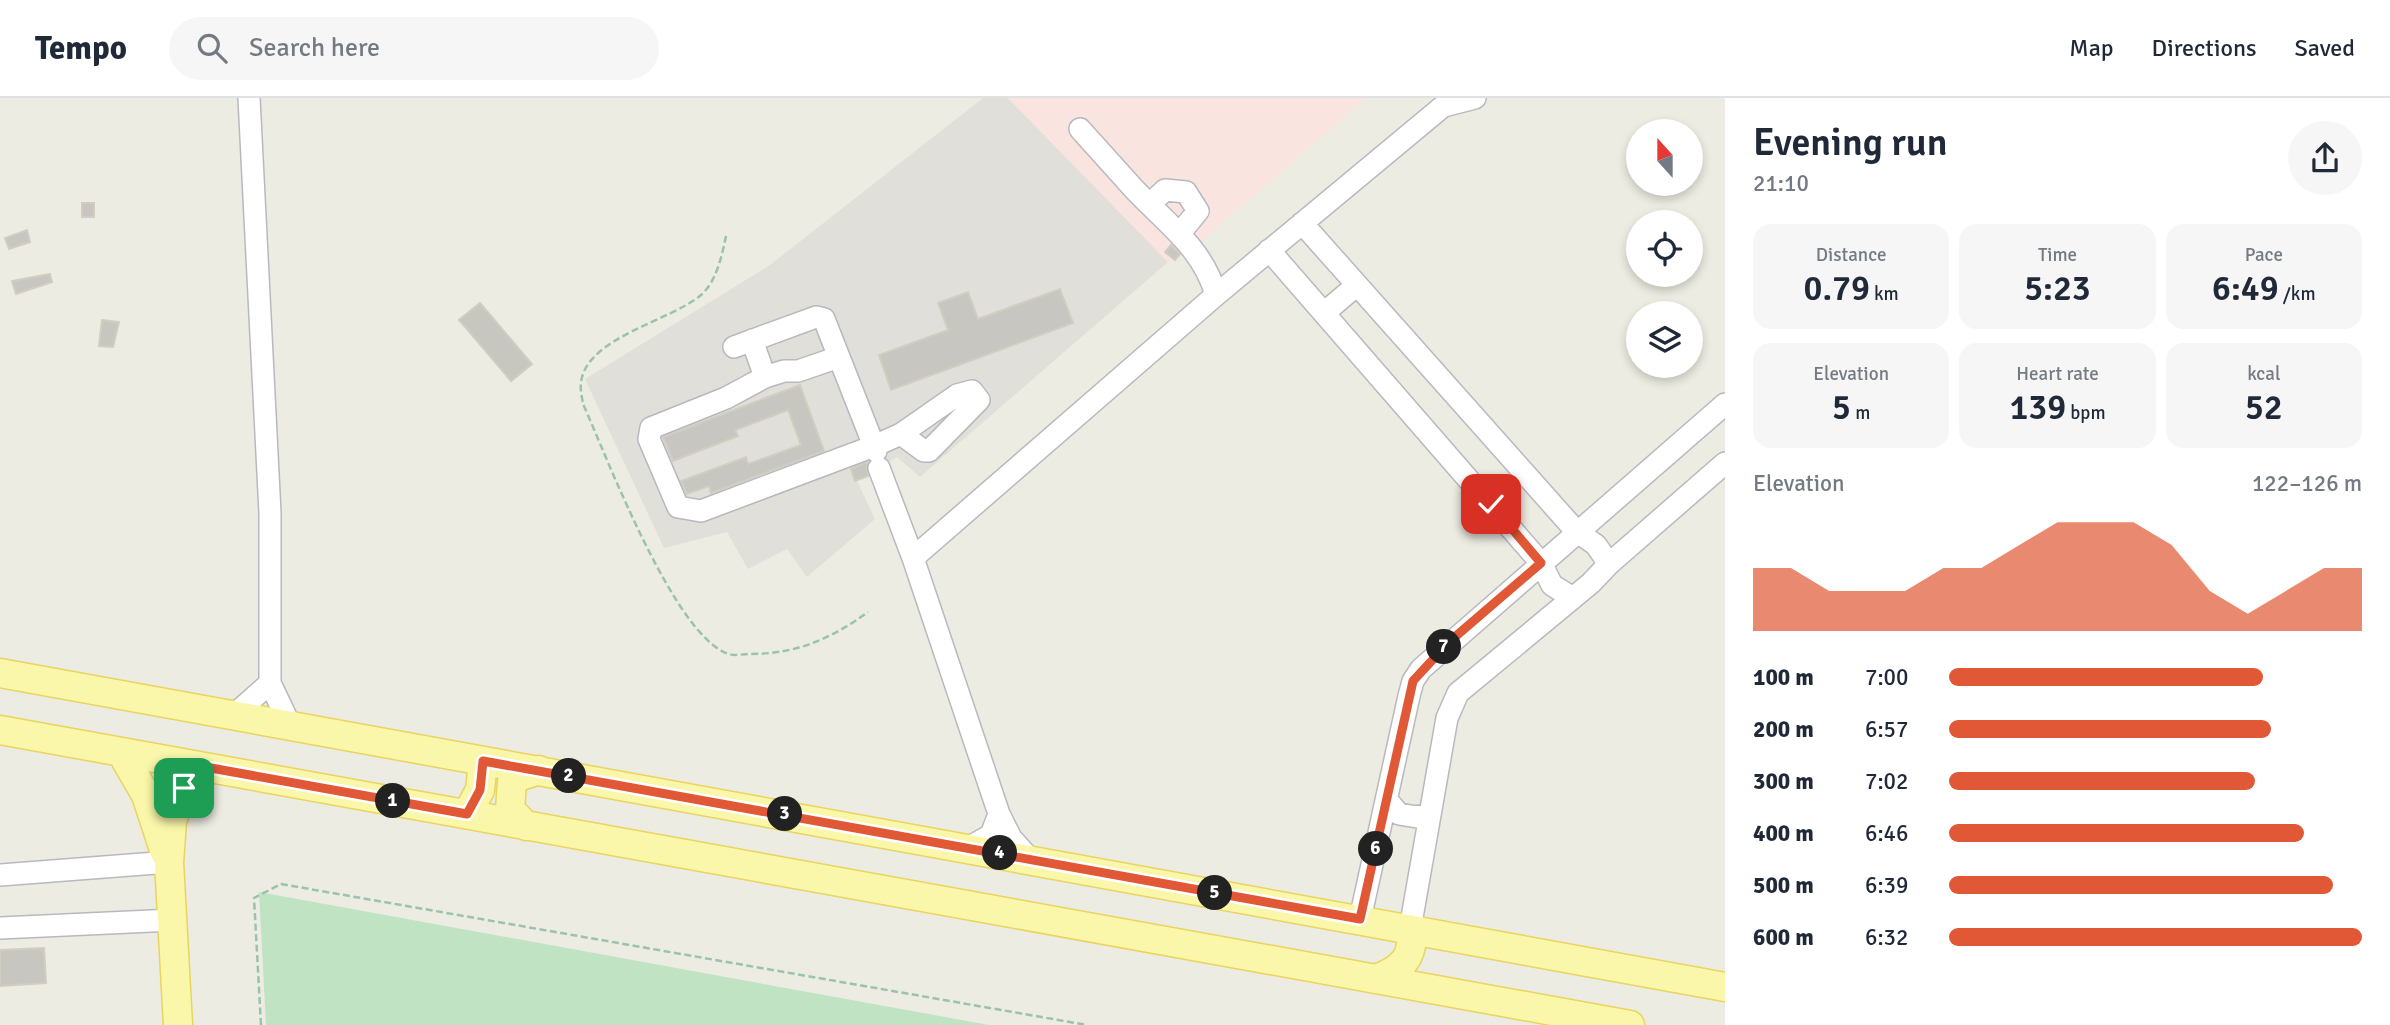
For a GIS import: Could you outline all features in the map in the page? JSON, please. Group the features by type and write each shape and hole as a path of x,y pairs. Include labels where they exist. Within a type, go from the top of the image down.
{"main road":[{"path":"0,673 1029,858 1725,987"},
{"path":"0,730 1630,1025"},
{"path":"121,752 146,795 169,862"},
{"path":"467,814 480,790 483,761"},
{"path":"178,1025 169,862 177,801 184,788 211,768"},
{"path":"526,826 510,809 510,791 518,777 539,770"},
{"path":"1375,979 1393,973 1402,965 1412,947 1410,929"},
{"path":"1436,988 1427,973 1427,957 1430,946 1449,936"}],"street":[{"path":"249,98 270,513 271,683 290,725"},
{"path":"913,558 1216,295 1448,102 1475,98"},
{"path":"1080,129 1180,233 1206,266 1216,295"},
{"path":"1150,204 1165,190 1174,188 1186,192 1198,211 1180,233"},
{"path":"1302,223 1576,531 1596,545 1609,564"},
{"path":"1269,250 1541,563 1552,585 1573,597"},
{"path":"1324,313 1357,285"},
{"path":"765,377 743,344 821,317 877,455 999,814 1011,838 1029,858"},
{"path":"839,357 799,371 784,371 765,377 726,398 651,428 649,439 678,507 701,511 877,455 901,434"},
{"path":"1360,919 1413,681 1449,642 1725,404"},
{"path":"1410,929 1447,718 1458,692 1591,583 1609,564 1725,463"},
{"path":"234,715 271,683"},
{"path":"1387,800 1399,814 1417,817 1429,814"},
{"path":"968,848 991,835 999,814"},
{"path":"0,875 169,862"},
{"path":"0,928 173,920"}],"path":[{"path":"261,1025 254,898 281,884 1087,1025"}],"shaded area":[{"path":"983,98 1008,98 1168,262 920,477 897,457 857,481 875,519 807,577 787,549 748,569 727,532 664,548 585,379 770,265"},
{"path":"1008,98 1366,98 1189,252 1168,262"}],"green space":[{"path":"259,892 989,1025 266,1025"}],"building":[{"path":"82,203 94,203 94,217 82,217"},
{"path":"27,230 30,242 9,249 5,238"},
{"path":"1171,245 1180,254 1175,260 1165,252"},
{"path":"50,274 52,282 16,294 12,281"},
{"path":"1060,289 1073,323 891,390 879,355 948,330 938,303 968,292 978,319"},
{"path":"480,303 532,364 511,381 459,320"},
{"path":"102,320 119,322 113,347 99,346"},
{"path":"800,385 824,451 711,493 709,486 687,494 681,481 746,457 748,464 801,445 788,410 735,430 738,436 673,461 663,437"},
{"path":"867,462 868,476 855,481 851,469"},
{"path":"44,948 46,983 0,986 0,950"}],"route":[{"path":"184,788 211,768 467,814 480,790 483,761 1360,919 1413,681 1421,669 1449,642 1541,563 1491,504"}]}
